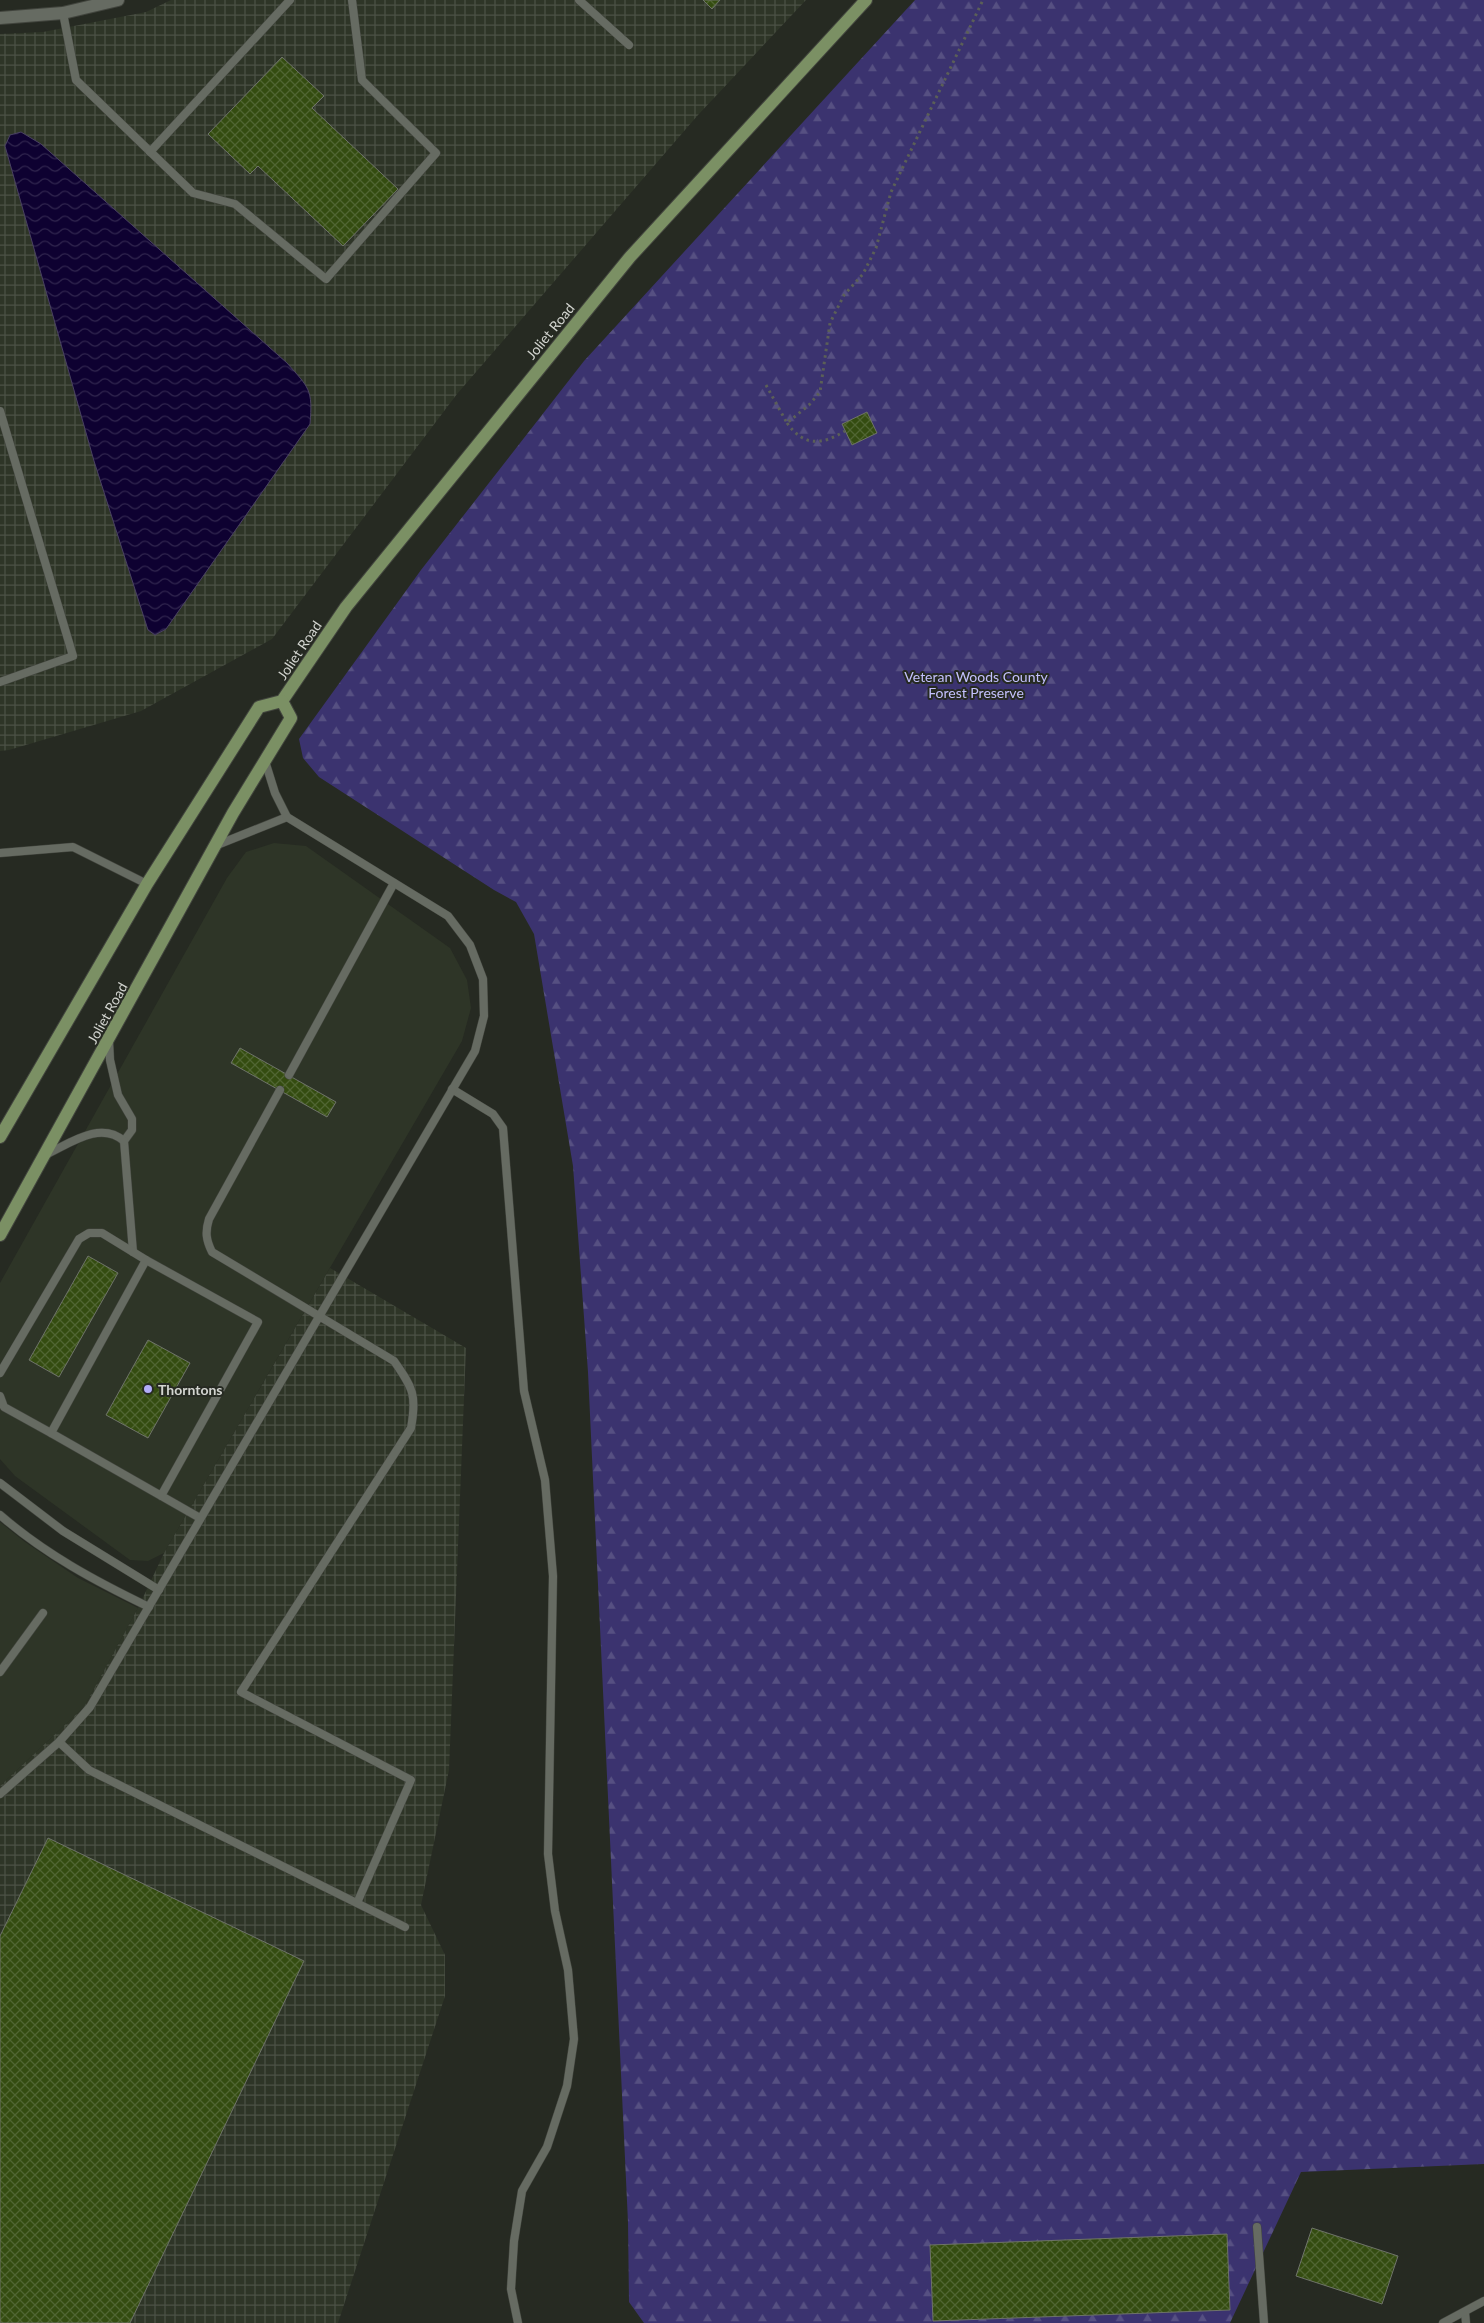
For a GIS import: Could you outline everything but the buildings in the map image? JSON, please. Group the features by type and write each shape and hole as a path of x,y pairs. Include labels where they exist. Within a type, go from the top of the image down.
{"main road":[{"name":"Joliet Road","path":"0,1137 146,884 259,707 282,701 346,608 630,257 866,0"},
{"name":"Joliet Road","path":"0,1235 216,845 290,718 282,701"}],"street":[{"path":"0,18 63,13 118,0"}],"lane":[{"path":"150,152 290,0"},
{"path":"63,13 76,80 193,193 235,204 326,279 436,154 362,80 352,0"},
{"path":"579,0 628,45"},
{"path":"0,411 73,656 0,682"},
{"path":"0,1794 59,1742 90,1707 475,1051 484,1016 483,979 470,945 448,916 287,817 275,793 265,760"},
{"path":"216,845 287,817"},
{"path":"0,853 73,847 146,884"},
{"path":"289,1075 394,884"},
{"path":"109,1040 110,1060 118,1094 132,1119 132,1130 124,1141"},
{"path":"452,1089 493,1114 503,1128 524,1391 545,1480 553,1576 548,1854 555,1910 568,1970 574,2039 567,2086 547,2148 522,2191 514,2241 511,2289 518,2323"},
{"path":"280,1090 209,1219 206,1228 206,1240 212,1252 394,1361 410,1384 415,1406 411,1428 241,1692 411,1780 357,1903"},
{"path":"45,1155 94,1132 106,1131 116,1133 124,1141 133,1252"},
{"path":"0,1373 79,1239 89,1233 102,1233 146,1260 258,1322 161,1496"},
{"path":"51,1433 146,1260"},
{"path":"0,1396 4,1407 200,1518"},
{"path":"0,1483 63,1531 159,1590"},
{"path":"0,1515 28,1540 99,1583 148,1607"},
{"path":"0,1672 43,1612"},
{"path":"59,1742 89,1770 405,1927"},
{"path":"1257,2227 1264,2323"},
{"path":"1443,2323 1484,2301"},
{"path":"1465,2312 1466,2323"}],"path":[{"path":"787,423 809,405 820,392 830,323 844,295 863,274 876,248 891,192 983,0"},
{"path":"766,386 787,423 801,439 810,441 831,440 845,431"}],"shaded area":[{"path":"171,0 806,0 698,115 457,394 272,639 141,711 0,751 0,34 43,32 146,12"},
{"path":"274,843 306,846 450,948 467,980 471,1008 462,1041 164,1553 148,1561 130,1560 15,1476 0,1459 0,1283 227,878 246,852"},
{"path":"330,1268 466,1348 449,1770 421,1905 445,1955 445,1996 338,2323 0,2323 0,1786 84,1707 138,1608 164,1553"},
{"path":"0,1522 25,1542 78,1578 138,1608 84,1707 0,1786"}],"green space":[{"name":"Veteran Woods County Forest Preserve","path":"915,0 1484,0 1484,2164 1301,2172 1230,2323 644,2323 629,2302 628,2222 588,1372 573,1166 534,934 516,902 494,890 319,777 303,758 299,739 421,570 584,361"}],"water":[{"path":"21,132 41,144 287,363 305,384 310,396 310,424 166,629 155,635 148,630 94,461 5,146 10,135"}],"place":[{"name":"Thorntons","path":"148,1389"}]}
